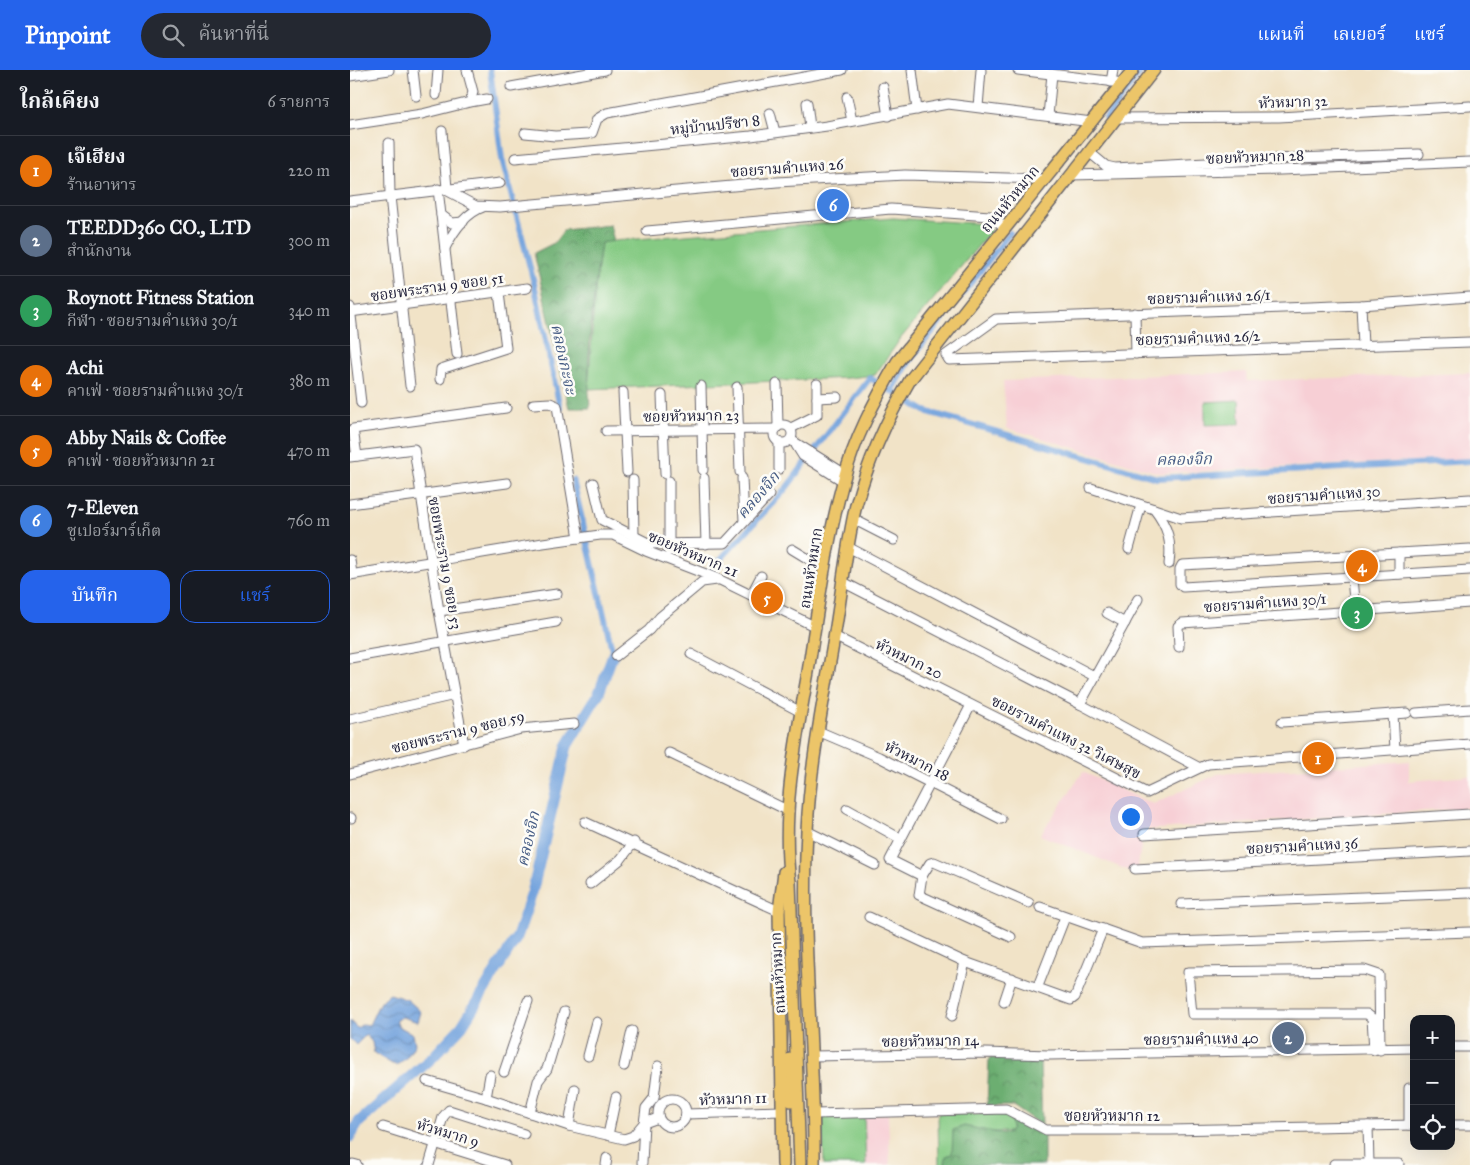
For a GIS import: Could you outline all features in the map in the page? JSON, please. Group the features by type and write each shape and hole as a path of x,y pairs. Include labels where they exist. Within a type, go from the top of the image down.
{"main road":[{"name":"ถนนหัวหมาก","path":"800,1165 792,929 787,857 789,811 801,712 825,568 844,478 875,399 913,340 1133,70"},
{"name":"ถนนหัวหมาก","path":"814,1165 815,1114 806,904 807,831 818,731 848,547 853,519 868,468 885,426 917,371 1154,70"},
{"path":"1067,152 1065,159 1068,165 1074,167 1080,164"},
{"path":"1033,193 1039,190 1045,191 1049,196 1048,205"},
{"path":"819,612 824,624 828,625 837,620"},
{"path":"812,647 822,642 832,650"},
{"path":"783,1165 779,911 787,857"},
{"path":"792,929 788,976 792,1165"}],"street":[{"path":"350,76 389,70"},
{"path":"413,70 416,96"},
{"path":"436,95 438,70"},
{"path":"467,70 473,92 470,102"},
{"path":"511,87 605,70"},
{"name":"หมู่บ้านปรีชา 8","path":"525,133 555,136 588,134 592,133 597,120 607,113 842,70"},
{"path":"912,70 917,110"},
{"path":"978,107 981,70"},
{"path":"1018,70 1079,74 1111,82 1124,83"},
{"path":"1111,82 1113,70"},
{"path":"1047,72 1048,116"},
{"path":"883,87 888,116"},
{"path":"847,97 852,121"},
{"path":"350,125 422,114 486,99"},
{"path":"807,103 810,128"},
{"name":"หมู่บ้านปรีชา 8","path":"515,158 810,128 888,116 948,104 1092,122"},
{"name":"หัวหมาก 32","path":"1116,118 1279,117 1470,106"},
{"path":"770,113 775,132"},
{"path":"442,131 443,189 441,213 457,354"},
{"path":"390,143 390,196 410,386"},
{"path":"1089,152 1101,163 1115,168 1286,158 1419,154"},
{"name":"ซอยหัวหมาก 28","path":"1071,175 1470,162"},
{"name":"ซอยรามคำแหง 26","path":"484,207 767,183 905,174 1045,179"},
{"path":"350,201 500,182"},
{"path":"443,189 459,195 470,204 484,207"},
{"path":"441,213 448,200 459,195"},
{"path":"445,249 463,222 475,211 484,207"},
{"path":"647,231 891,209 990,216 1005,227"},
{"path":"441,213 452,223 463,222"},
{"name":"ซอยพระราม 9 ซอย 51","path":"350,312 527,288"},
{"path":"440,379 442,369 506,348 499,293"},
{"name":"ซอยรามคำแหง 26/1","path":"958,346 996,319 1361,305 1470,297"},
{"path":"1361,305 1363,346"},
{"path":"350,307 361,403"},
{"path":"1135,314 1136,354"},
{"path":"946,333 958,346"},
{"name":"ซอยรามคำแหง 26/2","path":"958,346 947,354 947,359 1470,342"},
{"path":"777,384 777,428 774,434 779,442 780,469"},
{"path":"817,384 817,415 791,428 793,442 805,453 844,478"},
{"path":"701,386 706,544"},
{"path":"737,388 744,521"},
{"path":"623,392 627,472"},
{"path":"662,395 670,545 667,559"},
{"path":"818,398 837,397"},
{"path":"533,404 550,403 557,406 580,538"},
{"path":"353,457 353,429 506,408"},
{"name":"ซอยหัวหมาก 23","path":"606,431 777,428 786,425 791,428"},
{"path":"779,442 793,442"},
{"name":"ซอยพระราม 9 ซอย 53","path":"353,457 414,448 419,494 464,745"},
{"path":"633,480 634,537"},
{"path":"350,504 507,482"},
{"path":"593,482 602,520 650,544 725,543 769,495"},
{"path":"1091,488 1154,509 1164,522 1172,545 1169,564"},
{"name":"ซอยรามคำแหง 30","path":"1154,509 1181,518 1470,499"},
{"path":"1129,549 1141,505"},
{"path":"853,519 894,540"},
{"name":"ซอยหัวหมาก 21","path":"351,574 600,535 621,537 667,559 718,579 816,627"},
{"path":"848,547 1094,676"},
{"path":"792,550 825,568"},
{"path":"1470,550 1182,565 1180,569 1180,584 1183,587 1470,570"},
{"path":"1399,554 1399,574"},
{"path":"350,560 351,574"},
{"path":"751,595 761,576"},
{"path":"1352,578 1355,611"},
{"path":"616,656 649,630 660,617 702,582 718,579"},
{"path":"843,582 1198,767"},
{"path":"439,611 557,594"},
{"path":"1080,704 1138,599"},
{"name":"ซอยรามคำแหง 30/1","path":"1178,646 1178,626 1182,623 1470,602"},
{"path":"1107,613 1125,623"},
{"path":"350,658 556,622"},
{"name":"หัวหมาก 20","path":"834,636 971,705"},
{"path":"691,654 801,712"},
{"path":"350,719 455,695"},
{"path":"922,876 890,860 971,705"},
{"name":"ซอยรามคำแหง 32 วิเศษสุข","path":"971,705 1145,792 1155,790 1198,767 1208,764 1470,744"},
{"path":"1282,722 1470,708"},
{"path":"1393,714 1395,750"},
{"name":"ซอยพระราม 9 ซอย 59","path":"350,774 521,729 574,724"},
{"name":"หัวหมาก 18","path":"818,731 879,757 1001,819"},
{"path":"669,753 789,811"},
{"path":"847,810 901,839"},
{"path":"1144,834 1470,814"},
{"path":"585,822 634,842 779,911"},
{"path":"807,831 874,865"},
{"path":"590,884 621,858 634,842"},
{"name":"ซอยรามคำแหง 36","path":"1135,869 1470,851"},
{"path":"1011,937 918,896 922,876 930,863 934,862 1029,903"},
{"path":"1181,904 1470,893"},
{"path":"1040,907 1142,943 1470,932"},
{"path":"869,917 965,962 1073,999 1104,929"},
{"path":"1038,986 1065,917"},
{"path":"952,1016 965,962"},
{"path":"1364,970 1376,972 1379,975 1377,1050 1374,1023 1367,1014 1192,1014 1188,972 1364,970"},
{"path":"1004,1002 1012,978"},
{"path":"504,1072 528,1001"},
{"path":"530,1113 538,1080 547,1069 564,1012"},
{"path":"588,1056 597,1022"},
{"path":"624,1066 632,1031"},
{"path":"1455,1047 1470,1047"},
{"name":"ซอยรามคำแหง 40","path":"1049,1055 1410,1048"},
{"name":"ซอยหัวหมาก 14","path":"812,1056 985,1053 1049,1055"},
{"path":"642,1163 646,1108 654,1098 658,1066"},
{"path":"486,1098 490,1075"},
{"path":"427,1081 570,1126 624,1139 633,1136 644,1123 658,1118"},
{"path":"1409,1088 1410,1105"},
{"path":"570,1126 575,1089"},
{"path":"608,1136 616,1097"},
{"path":"672,1099 680,1102 686,1114 682,1123 674,1128 665,1126 658,1118 660,1105 672,1099"},
{"path":"429,1165 444,1117 449,1110 524,1134"},
{"name":"ซอยหัวหมาก 12","path":"815,1114 1006,1110 1046,1130 1170,1130 1410,1125"},
{"name":"หัวหมาก 11","path":"686,1114 782,1111"},
{"path":"1455,1125 1470,1124"},
{"path":"1368,1126 1369,1164"},
{"name":"หัวหมาก 9","path":"383,1127 505,1165"},
{"path":"1334,1164 1399,1164"}],"shaded area":[{"path":"1246,372 1247,381 1470,373 1470,458 1159,473 1007,428 1003,381"},
{"path":"1409,761 1409,781 1470,776 1470,808 1143,830 1137,874 1040,835 1083,772 1153,804 1218,774"},
{"path":"888,1114 890,1165 866,1165 864,1115"}],"green space":[{"path":"893,218 987,224 991,231 901,338 875,375 849,378 588,389 595,290 601,242"},
{"path":"610,225 614,241 601,243 593,304 589,346 590,408 569,408 534,253 554,243 564,230"},
{"path":"1239,400 1240,424 1205,425 1205,402"},
{"path":"989,1058 1040,1060 1042,1126 1013,1106 987,1106"},
{"path":"938,1113 1011,1114 1012,1129 1010,1132 991,1132 946,1157 945,1165 939,1165"},
{"path":"1011,1114 1044,1134 1044,1165 945,1165 946,1156 952,1154 953,1130 964,1126 1004,1134 1012,1129"},
{"path":"864,1115 866,1165 824,1165 822,1117"}],"water":[{"path":"390,994 408,1000 421,1012 418,1022 402,1017 396,1020 398,1026 413,1034 415,1044 407,1057 397,1065 374,1053 372,1042 366,1035 356,1045 350,1039 350,1021 357,1028 363,1024 369,1025 380,1002"}],"waterway":[{"name":"คลองกะจะ","path":"490,70 502,159 534,283 560,408"},
{"path":"1106,118 1142,70"},
{"path":"892,391 911,359 1010,233"},
{"name":"คลองจิก","path":"704,577 784,491 870,378 925,411 1157,478 1470,461"},
{"name":"คลองกะจะ","path":"573,480 613,654 618,650"},
{"name":"คลองจิก","path":"350,1137 359,1122 433,1057 462,1026 517,937 532,893 567,746 599,693 613,654"}],"place":[{"name":"7-Eleven","path":"833,205"},
{"name":"Achi","path":"1362,566"},
{"name":"Abby Nails & Coffee","path":"767,598"},
{"name":"Roynott Fitness Station","path":"1357,613"},
{"name":"เจ๊เฮียง","path":"1318,758"},
{"name":"TEEDD360 CO., LTD","path":"1288,1038"}]}
